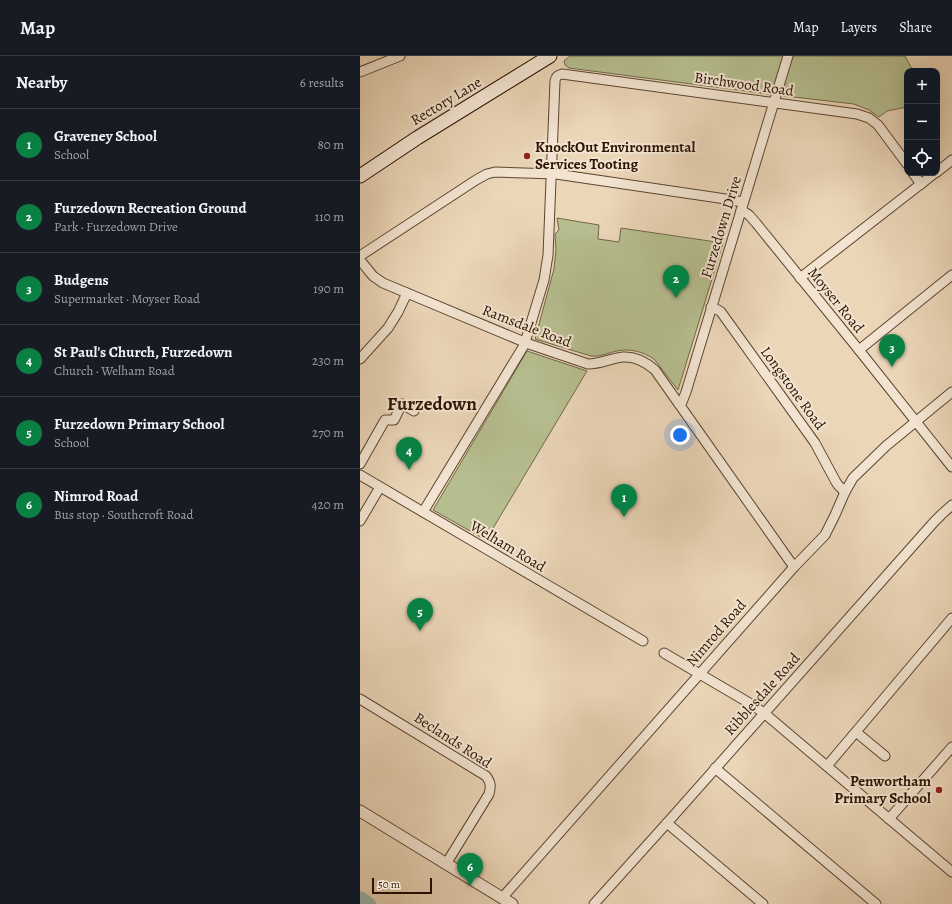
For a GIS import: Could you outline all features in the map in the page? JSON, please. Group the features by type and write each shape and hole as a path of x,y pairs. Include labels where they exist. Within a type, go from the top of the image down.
{"main road":[{"name":"Rectory Lane","path":"360,176 417,138 550,56"}],"street":[{"path":"360,72 400,56"},
{"name":"Furzedown Drive","path":"679,404 682,402 788,56"},
{"name":"Birchwood Road","path":"551,174 556,77 562,74 850,112 869,118 878,125 904,160"},
{"path":"940,169 952,160"},
{"path":"360,256 476,180 491,172 551,174 719,198 742,206"},
{"path":"423,512 525,342 544,280 548,255 551,174"},
{"path":"915,176 921,184"},
{"path":"800,278 931,176"},
{"name":"Moyser Road","path":"742,206 952,467"},
{"name":"Ramsdale Road","path":"360,260 377,280 525,342 588,364 596,364 622,357 642,361 648,364 655,370 794,567"},
{"path":"859,350 952,275"},
{"path":"360,359 388,328 407,293"},
{"name":"Longstone Road","path":"711,307 721,312 815,443 838,486 845,492"},
{"name":"Nimrod Road","path":"507,901 699,674 825,534 853,478 886,446 952,392"},
{"path":"360,464 385,420 394,420 402,404 414,411"},
{"name":"Welham Road","path":"360,475 643,641"},
{"path":"360,521 380,487"},
{"name":"Ribblesdale Road","path":"594,904 667,824 764,712 934,522 952,505"},
{"path":"827,766 952,618"},
{"path":"664,654 764,712 952,872"},
{"name":"Beclands Road","path":"360,699 486,776 490,781 491,788 489,794 446,864"},
{"path":"856,732 885,756"},
{"path":"889,819 952,747"},
{"path":"715,768 876,904"},
{"path":"360,811 507,901"},
{"path":"667,824 763,904"}],"green space":[{"path":"570,56 905,56 911,68 904,68 904,108 887,111 879,117 869,110 854,104 569,68 565,65 564,61"},
{"path":"557,218 599,225 598,239 619,242 621,228 723,243 678,390 654,359 646,354 631,350 622,350 591,356 535,339 554,269 556,250 555,234 559,230"},
{"path":"527,351 587,371 486,540 433,510"}],"waterway":[{"path":"360,898 369,904"}],"place":[{"name":"KnockOut Environmental Services Tooting","path":"527,156"},
{"name":"Furzedown Recreation Ground","path":"676,298"},
{"name":"Budgens","path":"892,367"},
{"name":"St Paul's Church, Furzedown","path":"409,470"},
{"name":"Graveney School","path":"624,517"},
{"name":"Furzedown Primary School","path":"420,631"},
{"name":"Penwortham Primary School","path":"939,790"},
{"name":"Nimrod Road","path":"470,886"}],"district":[{"name":"Furzedown","path":"432,403"}]}
